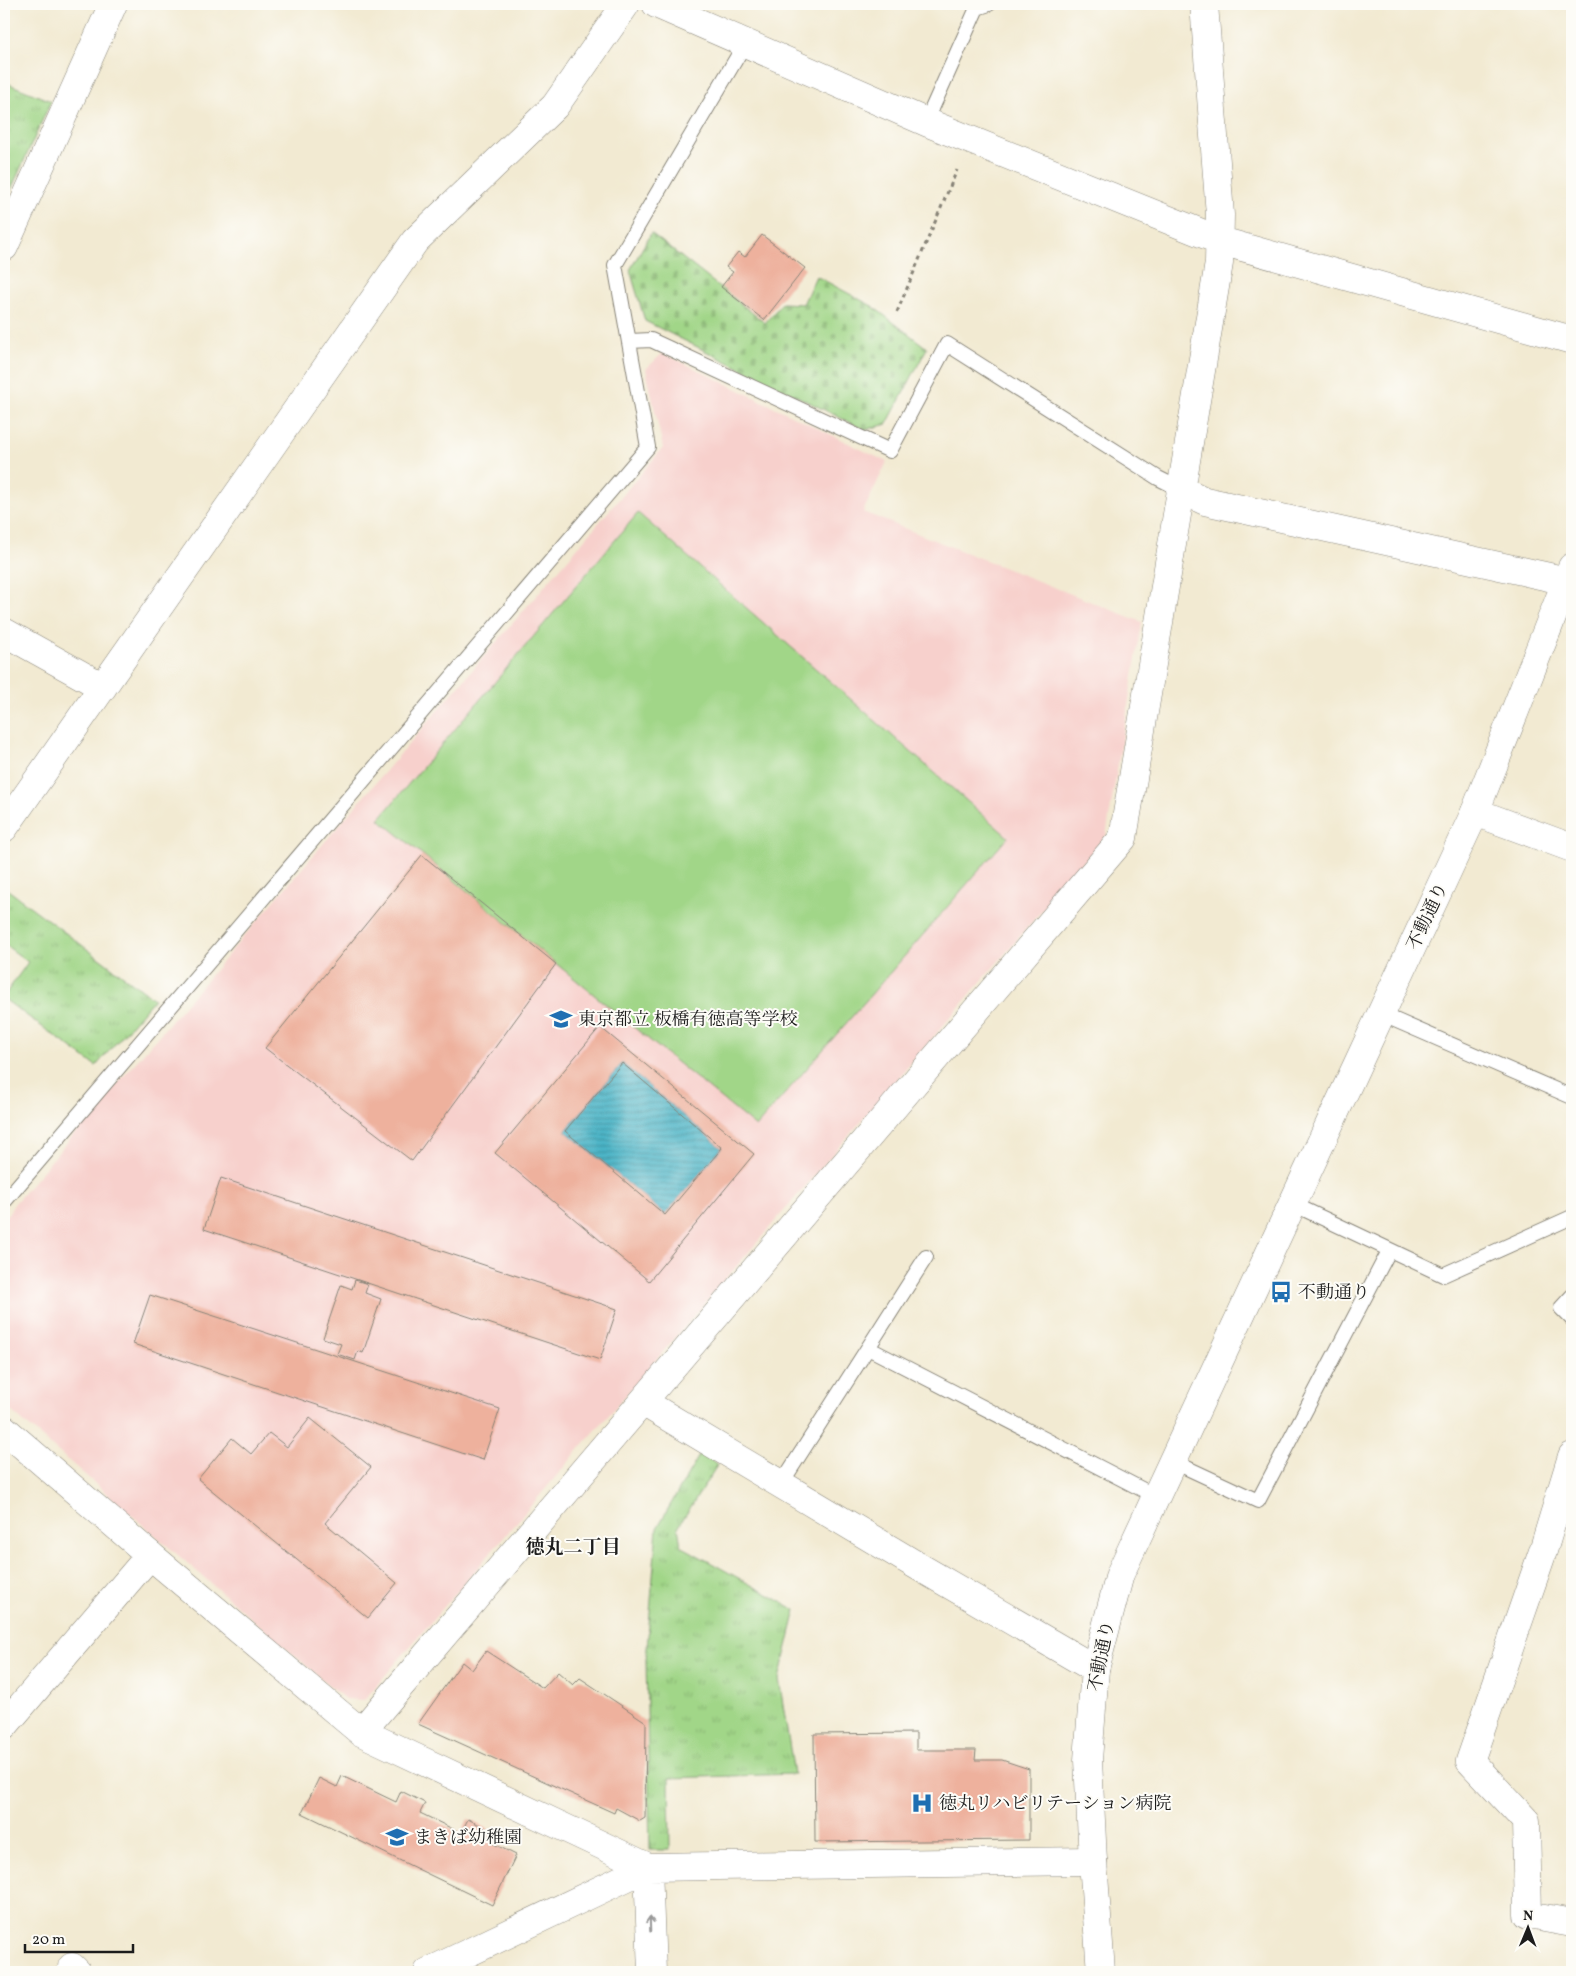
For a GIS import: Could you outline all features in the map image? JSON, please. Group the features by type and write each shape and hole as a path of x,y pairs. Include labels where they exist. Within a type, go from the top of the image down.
{"street":[{"path":"4,247 112,4"},
{"path":"4,828 416,241 555,106 626,4"},
{"path":"656,4 926,122 1221,241 1572,340"},
{"path":"361,1732 1123,838 1219,263 1221,241 1220,215 1204,4"},
{"path":"1180,489 1205,501 1570,574"},
{"name":"不動通り","path":"1101,1972 1088,1760 1094,1669 1120,1574 1475,812 1570,574"},
{"path":"4,632 103,687"},
{"path":"1475,812 1572,848"},
{"path":"644,1402 1094,1669"},
{"path":"4,1429 150,1555 361,1732 648,1867"},
{"path":"1572,1456 1543,1551 1470,1760 1526,1820 1528,1915 1572,1923"},
{"path":"4,1726 150,1555"},
{"path":"428,1972 648,1867 1093,1861"},
{"path":"648,1867 652,1972"}],"lane":[{"path":"926,122 977,8 989,4"},
{"path":"4,1202 648,447 615,265 746,42"},
{"path":"630,341 651,340 890,451 947,344 1158,478 1180,489"},
{"path":"1381,1014 1572,1097"},
{"path":"1293,1204 1443,1275 1572,1216"},
{"path":"1172,1461 1258,1501 1389,1251"},
{"path":"781,1484 926,1257"},
{"path":"1572,1296 1561,1308 1572,1319"},
{"path":"868,1348 1155,1496"}],"path":[{"path":"897,312 970,140"}],"shaded area":[{"name":"東京都立 板橋有徳高等学校","path":"663,353 887,462 863,512 1142,622 1106,836 364,1700 345,1699 4,1405 4,1220 15,1203 663,448 646,369"}],"green space":[{"path":"4,82 51,101 4,205"},
{"path":"651,233 765,323 782,303 803,304 816,276 872,306 927,348 887,424 865,430 645,321 630,270"},
{"path":"638,513 1008,837 756,1127 379,819"},
{"path":"4,887 154,999 96,1066 4,999 4,996 28,962 4,944"},
{"path":"700,1454 718,1464 678,1527 681,1546 796,1610 779,1679 794,1774 669,1778 670,1850 650,1850 646,1660 657,1528"}],"water":[{"path":"622,1063 722,1148 665,1215 565,1131"}],"building":[{"path":"762,235 805,268 764,320 721,287 733,272 726,267 738,252 745,257"},
{"path":"422,855 556,964 412,1161 265,1048"},
{"path":"600,1027 754,1154 649,1281 495,1153","holes":["622,1063 722,1148 665,1215 565,1131"]},
{"path":"221,1178 617,1309 600,1360 204,1229"},
{"path":"355,1280 368,1284 365,1293 381,1299 363,1353 358,1351 355,1360 337,1354 341,1344 323,1338 341,1285 352,1289"},
{"path":"150,1295 500,1409 483,1460 133,1344"},
{"path":"310,1418 371,1467 325,1523 397,1583 368,1618 198,1479 232,1438 251,1454 269,1433 287,1447"},
{"path":"486,1651 543,1688 558,1672 573,1685 580,1678 646,1722 645,1818 640,1821 616,1808 614,1813 418,1724 462,1662 472,1670"},
{"path":"916,1733 916,1750 976,1750 975,1760 1002,1760 1029,1769 1029,1840 815,1842 814,1734"},
{"path":"342,1776 396,1802 401,1791 425,1803 420,1813 461,1833 468,1819 497,1834 492,1843 516,1855 492,1905 302,1813 319,1778 337,1787"}],"place":[{"name":"東京都立 板橋有徳高等学校","path":"561,1019"},
{"name":"不動通り","path":"1281,1292"},
{"name":"徳丸リハビリテーション病院","path":"922,1803"},
{"name":"まきば幼稚園","path":"397,1837"}],"district":[{"name":"徳丸二丁目","path":"573,1546"}]}
